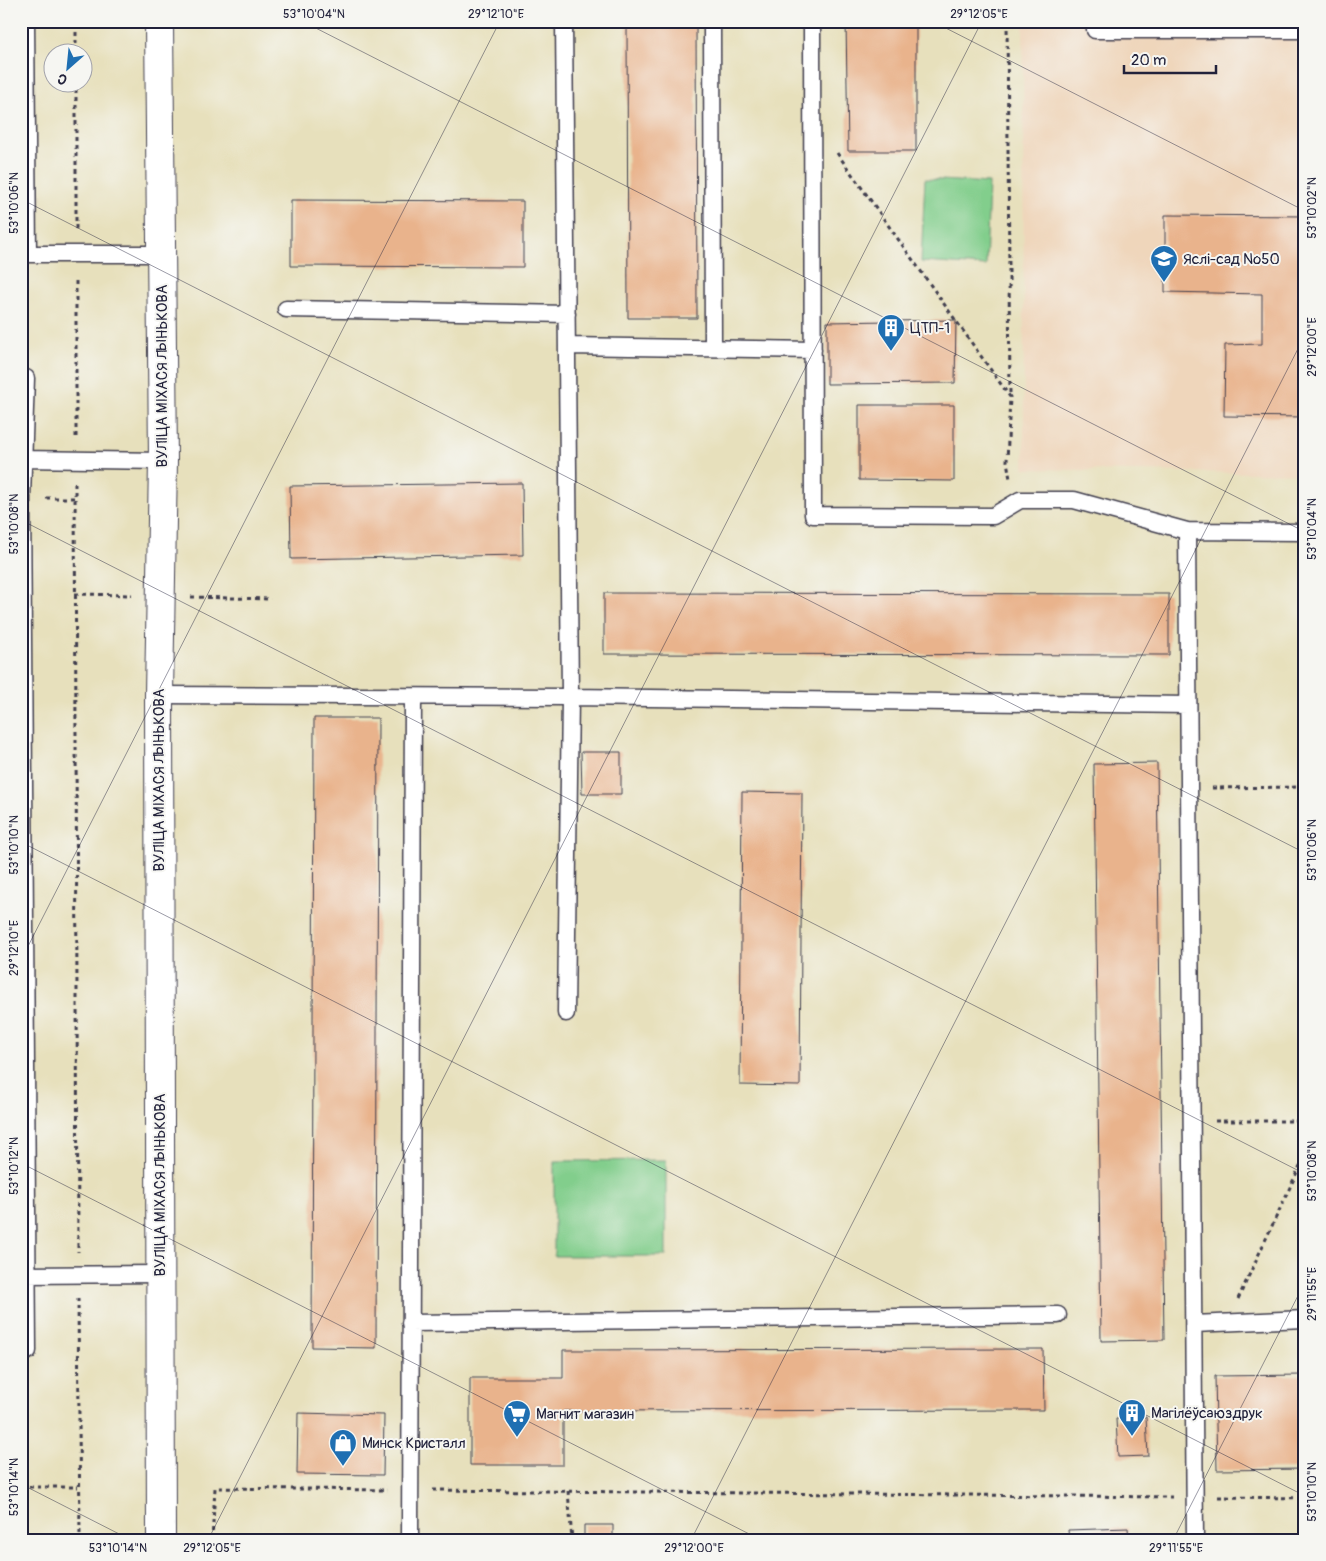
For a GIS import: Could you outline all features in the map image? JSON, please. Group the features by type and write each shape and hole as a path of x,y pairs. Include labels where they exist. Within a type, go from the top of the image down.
{"street":[{"name":"ВУЛІЦА МІХАСЯ ЛЫНЬКОВА","path":"159,21 163,461 159,695 161,1540"}],"lane":[{"path":"26,21 25,254 162,254"},
{"path":"564,21 570,697 566,1013"},
{"path":"712,21 713,347"},
{"path":"812,21 813,515 993,516 1020,500 1074,500 1187,531 1305,532"},
{"path":"1095,21 1095,30 1305,30"},
{"path":"286,309 567,314"},
{"path":"568,346 813,350"},
{"path":"21,378 26,378 22,459 24,1275 28,1351 21,1351"},
{"path":"22,459 163,461"},
{"path":"1187,531 1195,1540"},
{"path":"159,695 570,697 1188,705"},
{"path":"410,1540 413,697"},
{"path":"24,1275 160,1274"},
{"path":"410,1323 1058,1315"},
{"path":"1194,1324 1305,1319"}],"path":[{"path":"76,21 76,42"},
{"path":"1007,21 1010,397 1007,461 1011,481 1020,500"},
{"path":"76,92 75,460 78,1487 80,1540"},
{"path":"812,119 1010,397"},
{"path":"1189,788 1305,787"},
{"path":"1192,1121 1305,1121"},
{"path":"1226,1323 1305,1155"},
{"path":"21,1487 78,1487"},
{"path":"212,1540 214,1488 1305,1498"},
{"path":"568,1491 572,1540"}],"shaded area":[{"name":"Яслі-сад №50","path":"1023,21 1305,21 1305,474 1024,469"}],"green space":[{"path":"925,179 989,183 986,266 921,262"},
{"path":"666,1160 666,1256 554,1256 554,1161"}],"building":[{"path":"627,21 696,21 697,318 628,318"},
{"path":"846,21 916,21 916,151 848,151"},
{"path":"291,200 523,201 523,267 291,266"},
{"path":"1165,215 1305,216 1305,417 1224,416 1225,345 1262,344 1262,294 1165,292"},
{"name":"ЦТП-1","path":"956,320 955,383 827,384 827,322"},
{"path":"859,405 954,405 954,481 859,480"},
{"path":"522,483 523,555 291,559 290,486"},
{"path":"604,593 1169,594 1169,655 604,654"},
{"path":"314,718 378,718 376,1348 312,1347"},
{"path":"581,752 621,752 621,794 582,794"},
{"path":"1157,763 1164,1340 1101,1341 1094,764"},
{"path":"742,792 802,793 800,1086 740,1085"},
{"path":"1043,1349 1044,1410 563,1411 563,1465 470,1465 470,1378 563,1378 563,1350"},
{"path":"1305,1375 1305,1469 1217,1470 1215,1376"},
{"path":"298,1413 384,1415 383,1475 297,1474"},
{"name":"Магілёўсаюздрук","path":"1146,1417 1148,1456 1118,1457 1116,1419"},
{"path":"584,1525 613,1525 613,1540 584,1540"},
{"path":"1128,1528 1129,1540 1069,1540 1068,1530"}],"place":[{"name":"Яслі-сад №50","path":"1164,283"},
{"name":"ЦТП-1","path":"891,352"},
{"name":"Магілёўсаюздрук","path":"1132,1437"},
{"name":"Магнит магазин","path":"517,1438"},
{"name":"Минск Кристалл","path":"343,1467"}]}
